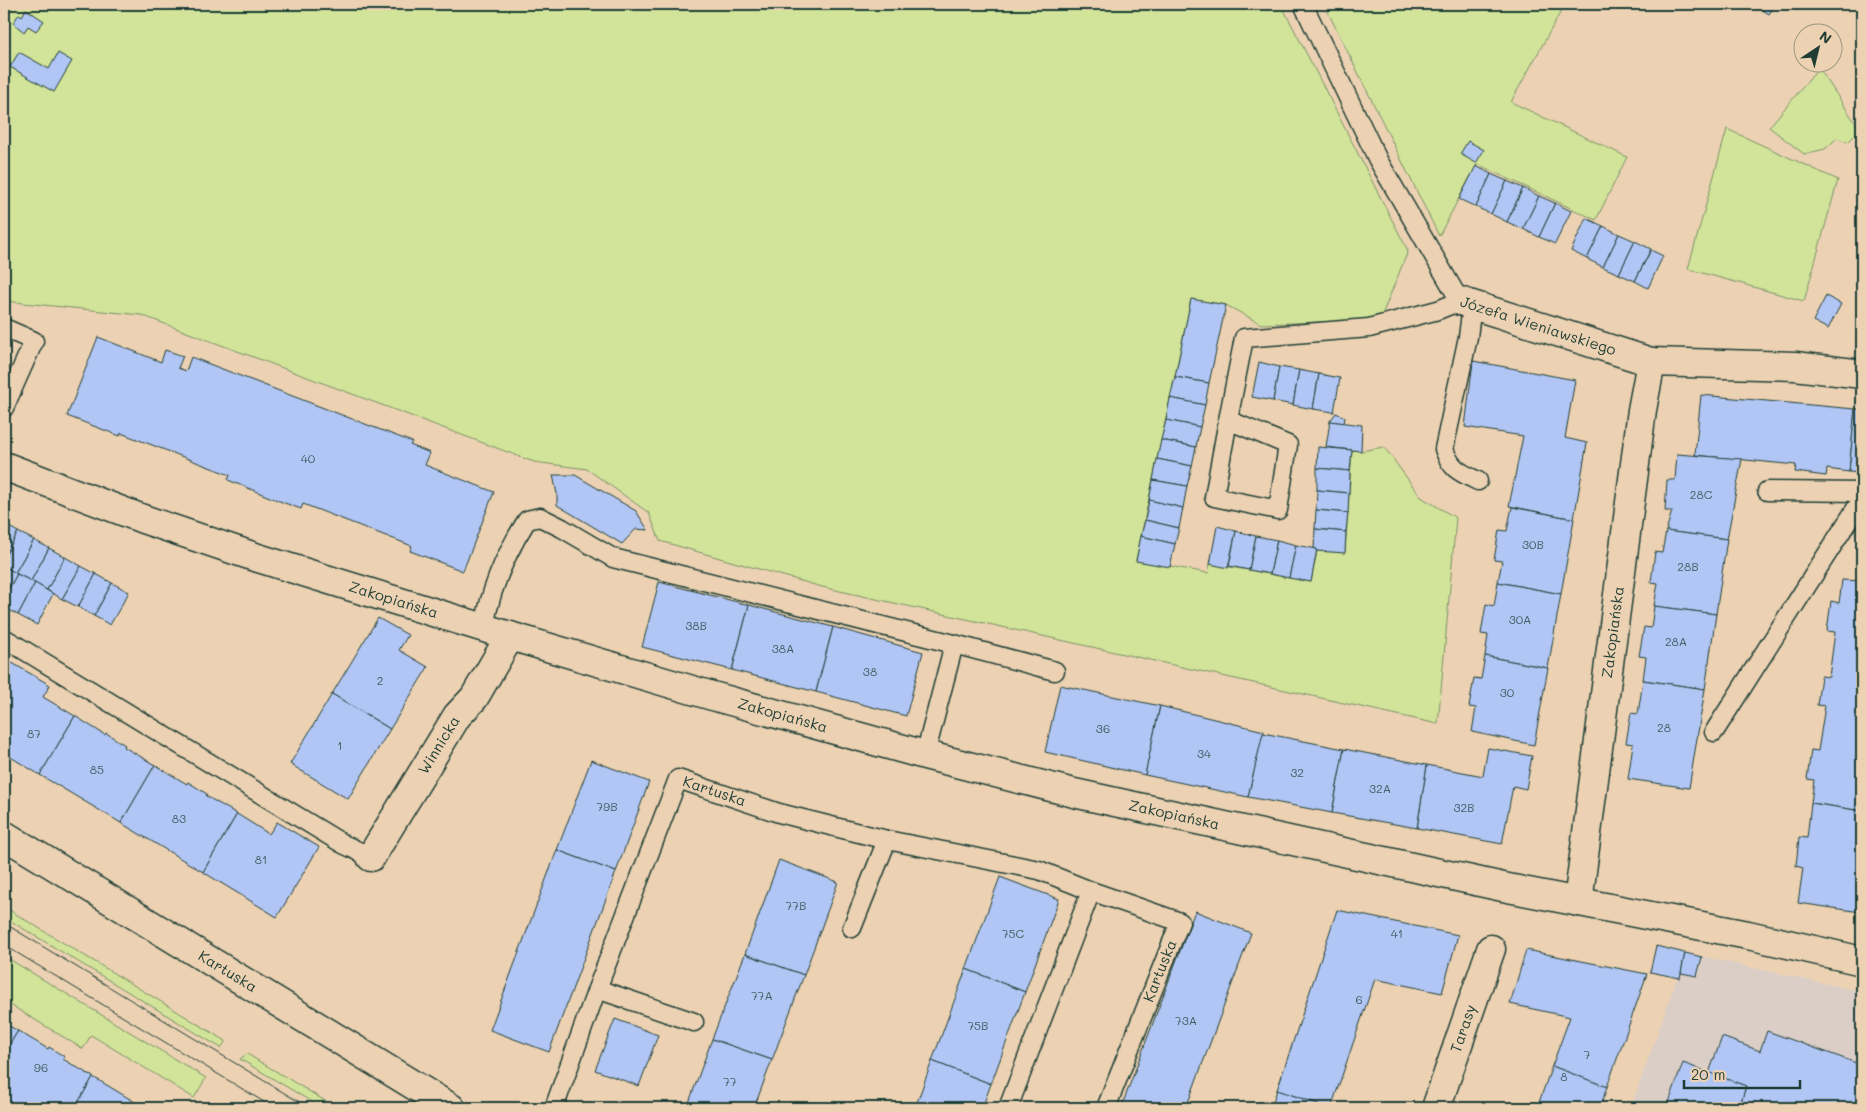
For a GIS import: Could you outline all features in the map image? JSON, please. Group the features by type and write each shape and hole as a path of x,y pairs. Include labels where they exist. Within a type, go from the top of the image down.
{"street":[{"name":"Józefa Wieniawskiego","path":"1466,303 1651,362 1795,366 1862,374"},
{"name":"Zakopiańska","path":"1578,902 1642,410 1651,362"},
{"name":"Zakopiańska","path":"4,466 180,532 255,557 497,632 925,755 1074,793 1503,887 1748,935 1862,961"},
{"name":"Winnicka","path":"371,857 456,716 474,698 497,632"},
{"name":"Kartuska","path":"4,835 451,1108"},
{"name":"Tarasy","path":"1436,1108 1491,949"}],"lane":[{"name":"Józefa Wieniawskiego","path":"1303,4 1378,160 1466,303"},
{"path":"1228,420 1288,445 1278,510 1214,497 1228,420 1244,338 1370,328 1466,303 1468,337 1444,449 1449,462 1457,471 1478,481"},
{"path":"4,328 34,341 4,408"},
{"path":"1767,491 1862,492"},
{"path":"1714,732 1862,499"},
{"path":"497,632 488,608 512,544 526,520 540,517 613,558 1055,670"},
{"path":"4,638 343,844 371,857"},
{"path":"925,755 954,644"},
{"name":"Kartuska","path":"554,1108 597,989 678,779 779,813 887,840 1040,870 1091,891 1180,922 1106,1108"},
{"path":"852,928 887,840"},
{"path":"1008,1108 1091,891"},
{"path":"597,989 694,1022"}],"shaded area":[{"path":"1686,953 1862,992 1862,1108 1631,1108"}],"green space":[{"path":"4,4 1281,4 1408,251 1380,320 1261,324 1226,305 1191,300 1136,560 1208,573 1210,564 1311,582 1317,551 1345,552 1352,450 1361,451 1384,447 1421,497 1456,518 1438,724 822,587 660,541 649,513 587,469 534,462 141,315 4,301"},
{"path":"1324,4 1565,4 1511,102 1627,157 1596,220 1477,164 1439,236"},
{"path":"1816,72 1822,72 1860,130 1848,142 1837,138 1825,149 1804,154 1769,127"},
{"path":"1727,129 1838,180 1804,301 1688,269"},
{"path":"4,907 226,1041 221,1048 4,917"},
{"path":"4,956 206,1078 194,1098 91,1035 83,1049 4,1001"},
{"path":"247,1054 337,1108 322,1108 240,1059"}],"building":[{"path":"1753,4 1776,4 1769,14"},
{"path":"26,9 44,21 36,31 28,26 24,32 13,23 19,14 22,16"},
{"path":"19,52 49,69 58,53 72,61 54,92 10,67"},
{"path":"1468,141 1484,150 1476,163 1460,154"},
{"path":"1476,166 1491,174 1476,207 1459,199"},
{"path":"1491,174 1507,181 1491,214 1476,207"},
{"path":"1507,181 1523,188 1507,222 1491,214"},
{"path":"1523,188 1539,196 1523,229 1507,222"},
{"path":"1539,196 1555,203 1539,237 1523,229"},
{"path":"1555,203 1571,211 1555,244 1539,237"},
{"path":"1586,218 1603,226 1587,259 1571,251"},
{"path":"1603,226 1619,234 1603,267 1587,259"},
{"path":"1619,234 1635,241 1619,274 1603,267"},
{"path":"1635,241 1651,249 1635,281 1619,274"},
{"path":"1651,250 1663,256 1648,288 1635,281"},
{"path":"1826,296 1841,304 1828,329 1813,321"},
{"path":"1191,299 1226,305 1209,383 1175,377"},
{"path":"98,337 161,362 165,350 183,356 178,368 186,371 191,357 412,442 410,445 430,453 425,465 494,492 463,571 410,551 412,546 303,504 301,509 282,502 228,480 230,475 121,433 120,436 67,416"},
{"path":"1473,361 1575,380 1565,438 1587,443 1574,519 1509,506 1523,436 1465,427"},
{"path":"1259,362 1279,367 1273,401 1252,397"},
{"path":"1279,367 1299,370 1293,405 1273,401"},
{"path":"1299,370 1319,374 1313,409 1293,405"},
{"path":"1319,374 1340,378 1334,412 1313,409"},
{"path":"1175,377 1209,383 1205,405 1170,398"},
{"path":"1701,395 1855,409 1849,472 1827,469 1826,476 1795,472 1796,465 1695,455"},
{"path":"1170,398 1205,405 1200,427 1166,420"},
{"path":"1855,409 1862,409 1862,473 1849,472"},
{"path":"1336,413 1345,417 1344,423 1330,421"},
{"path":"1166,420 1200,427 1196,447 1161,440"},
{"path":"1330,421 1362,425 1361,451 1326,447"},
{"path":"1161,440 1196,447 1192,466 1157,459"},
{"path":"1318,447 1352,450 1350,471 1317,468"},
{"path":"1677,454 1742,459 1727,539 1666,531 1672,511 1665,511 1667,480 1675,480"},
{"path":"1157,459 1192,466 1187,486 1153,480"},
{"path":"1317,468 1350,471 1349,493 1317,490"},
{"path":"553,475 575,475 636,511 648,530 636,529 622,544 557,505"},
{"path":"1153,480 1187,486 1183,508 1149,500"},
{"path":"1317,490 1349,493 1348,513 1316,510"},
{"path":"1149,500 1183,508 1179,528 1145,520"},
{"path":"1512,507 1574,519 1561,594 1498,582 1502,561 1494,560 1499,530 1507,531"},
{"path":"1316,510 1348,513 1346,532 1315,529"},
{"path":"1145,520 1179,528 1175,544 1141,536"},
{"path":"4,524 18,532 4,558"},
{"path":"1217,526 1236,531 1228,568 1210,564"},
{"path":"1315,529 1346,532 1345,553 1317,551 1314,549"},
{"path":"1236,531 1256,536 1249,570 1229,566"},
{"path":"1666,531 1727,539 1716,614 1654,606 1658,583 1651,582 1655,552 1662,553"},
{"path":"18,532 34,540 15,573 4,566 4,558"},
{"path":"1141,536 1175,544 1170,567 1136,561"},
{"path":"1256,536 1277,540 1270,574 1249,570"},
{"path":"34,540 49,548 31,581 15,573"},
{"path":"1277,540 1296,545 1289,578 1270,574"},
{"path":"1296,545 1317,549 1311,582 1289,578"},
{"path":"49,548 65,557 47,590 31,581"},
{"path":"65,557 81,566 62,599 47,590"},
{"path":"4,566 17,574 4,598"},
{"path":"81,566 96,574 78,607 62,599"},
{"path":"17,574 35,583 18,615 4,607 4,598"},
{"path":"96,574 112,583 94,616 78,607"},
{"path":"1842,580 1862,581 1862,811 1811,803 1814,780 1807,779 1811,750 1818,751 1825,706 1817,705 1821,676 1829,677 1835,632 1827,631 1831,601 1839,603"},
{"path":"659,582 749,605 732,670 642,647"},
{"path":"1498,582 1561,594 1548,668 1485,656 1488,635 1481,634 1486,604 1494,606"},
{"path":"35,583 53,594 37,625 18,615"},
{"path":"112,583 129,592 110,625 94,616"},
{"path":"749,605 833,627 816,692 732,670"},
{"path":"1654,606 1716,614 1705,689 1643,680 1646,657 1639,656 1644,627 1651,628"},
{"path":"378,618 408,635 399,650 428,667 390,729 332,694"},
{"path":"833,627 923,652 906,716 816,692"},
{"path":"1485,656 1548,668 1534,745 1472,732 1476,708 1469,707 1474,678 1481,679"},
{"path":"7,660 50,685 43,697 75,716 40,775 4,753 4,665"},
{"path":"1643,680 1705,689 1689,788 1628,779 1633,744 1626,743 1631,713 1638,714"},
{"path":"1060,685 1160,706 1145,775 1045,752"},
{"path":"332,694 390,729 348,799 290,764"},
{"path":"1160,706 1264,731 1248,797 1145,775"},
{"path":"75,716 105,735 106,733 125,745 124,747 155,765 121,823 40,775"},
{"path":"1263,733 1344,749 1332,813 1248,797"},
{"path":"1488,748 1532,756 1526,789 1513,786 1502,844 1417,828 1427,765 1483,776"},
{"path":"1344,749 1427,765 1417,828 1332,813"},
{"path":"591,760 649,782 616,872 557,850"},
{"path":"155,765 187,784 188,782 207,794 206,796 237,814 203,872 121,823"},
{"path":"1811,803 1862,811 1861,912 1798,903 1803,868 1796,866 1799,837 1807,838"},
{"path":"237,814 269,834 277,822 319,847 277,917 203,872"},
{"path":"557,850 616,872 549,1052 490,1030"},
{"path":"779,860 838,882 804,975 745,954"},
{"path":"1000,877 1059,899 1025,992 966,969"},
{"path":"1337,910 1458,935 1442,993 1375,979 1330,1108 1277,1090"},
{"path":"1195,911 1251,933 1186,1108 1121,1108"},
{"path":"1656,946 1685,953 1680,978 1650,972"},
{"path":"1526,950 1647,974 1607,1087 1552,1066 1570,1017 1510,1004"},
{"path":"1685,953 1702,957 1697,976 1681,973"},
{"path":"745,954 804,975 772,1060 712,1039"},
{"path":"966,969 1025,992 991,1084 932,1061"},
{"path":"615,1019 658,1035 639,1086 595,1070"},
{"path":"4,1023 18,1031 4,1053"},
{"path":"18,1031 48,1049 49,1047 65,1057 63,1059 93,1077 75,1108 15,1108 4,1101 4,1053"},
{"path":"1767,1031 1862,1065 1862,1108 1748,1108 1740,1105 1746,1086 1709,1073 1722,1037 1760,1051"},
{"path":"712,1039 772,1060 754,1108 687,1108"},
{"path":"932,1061 991,1084 982,1108 915,1108"},
{"path":"1683,1063 1746,1086 1740,1105 1748,1108 1662,1108 1664,1103 1668,1105"},
{"path":"1552,1066 1607,1087 1600,1108 1537,1108"},
{"path":"93,1077 110,1087 145,1108 75,1108"},
{"path":"1277,1090 1330,1108 1271,1108"}],"tram line":[{"path":"4,923 309,1108"},
{"path":"4,945 274,1108"}]}
